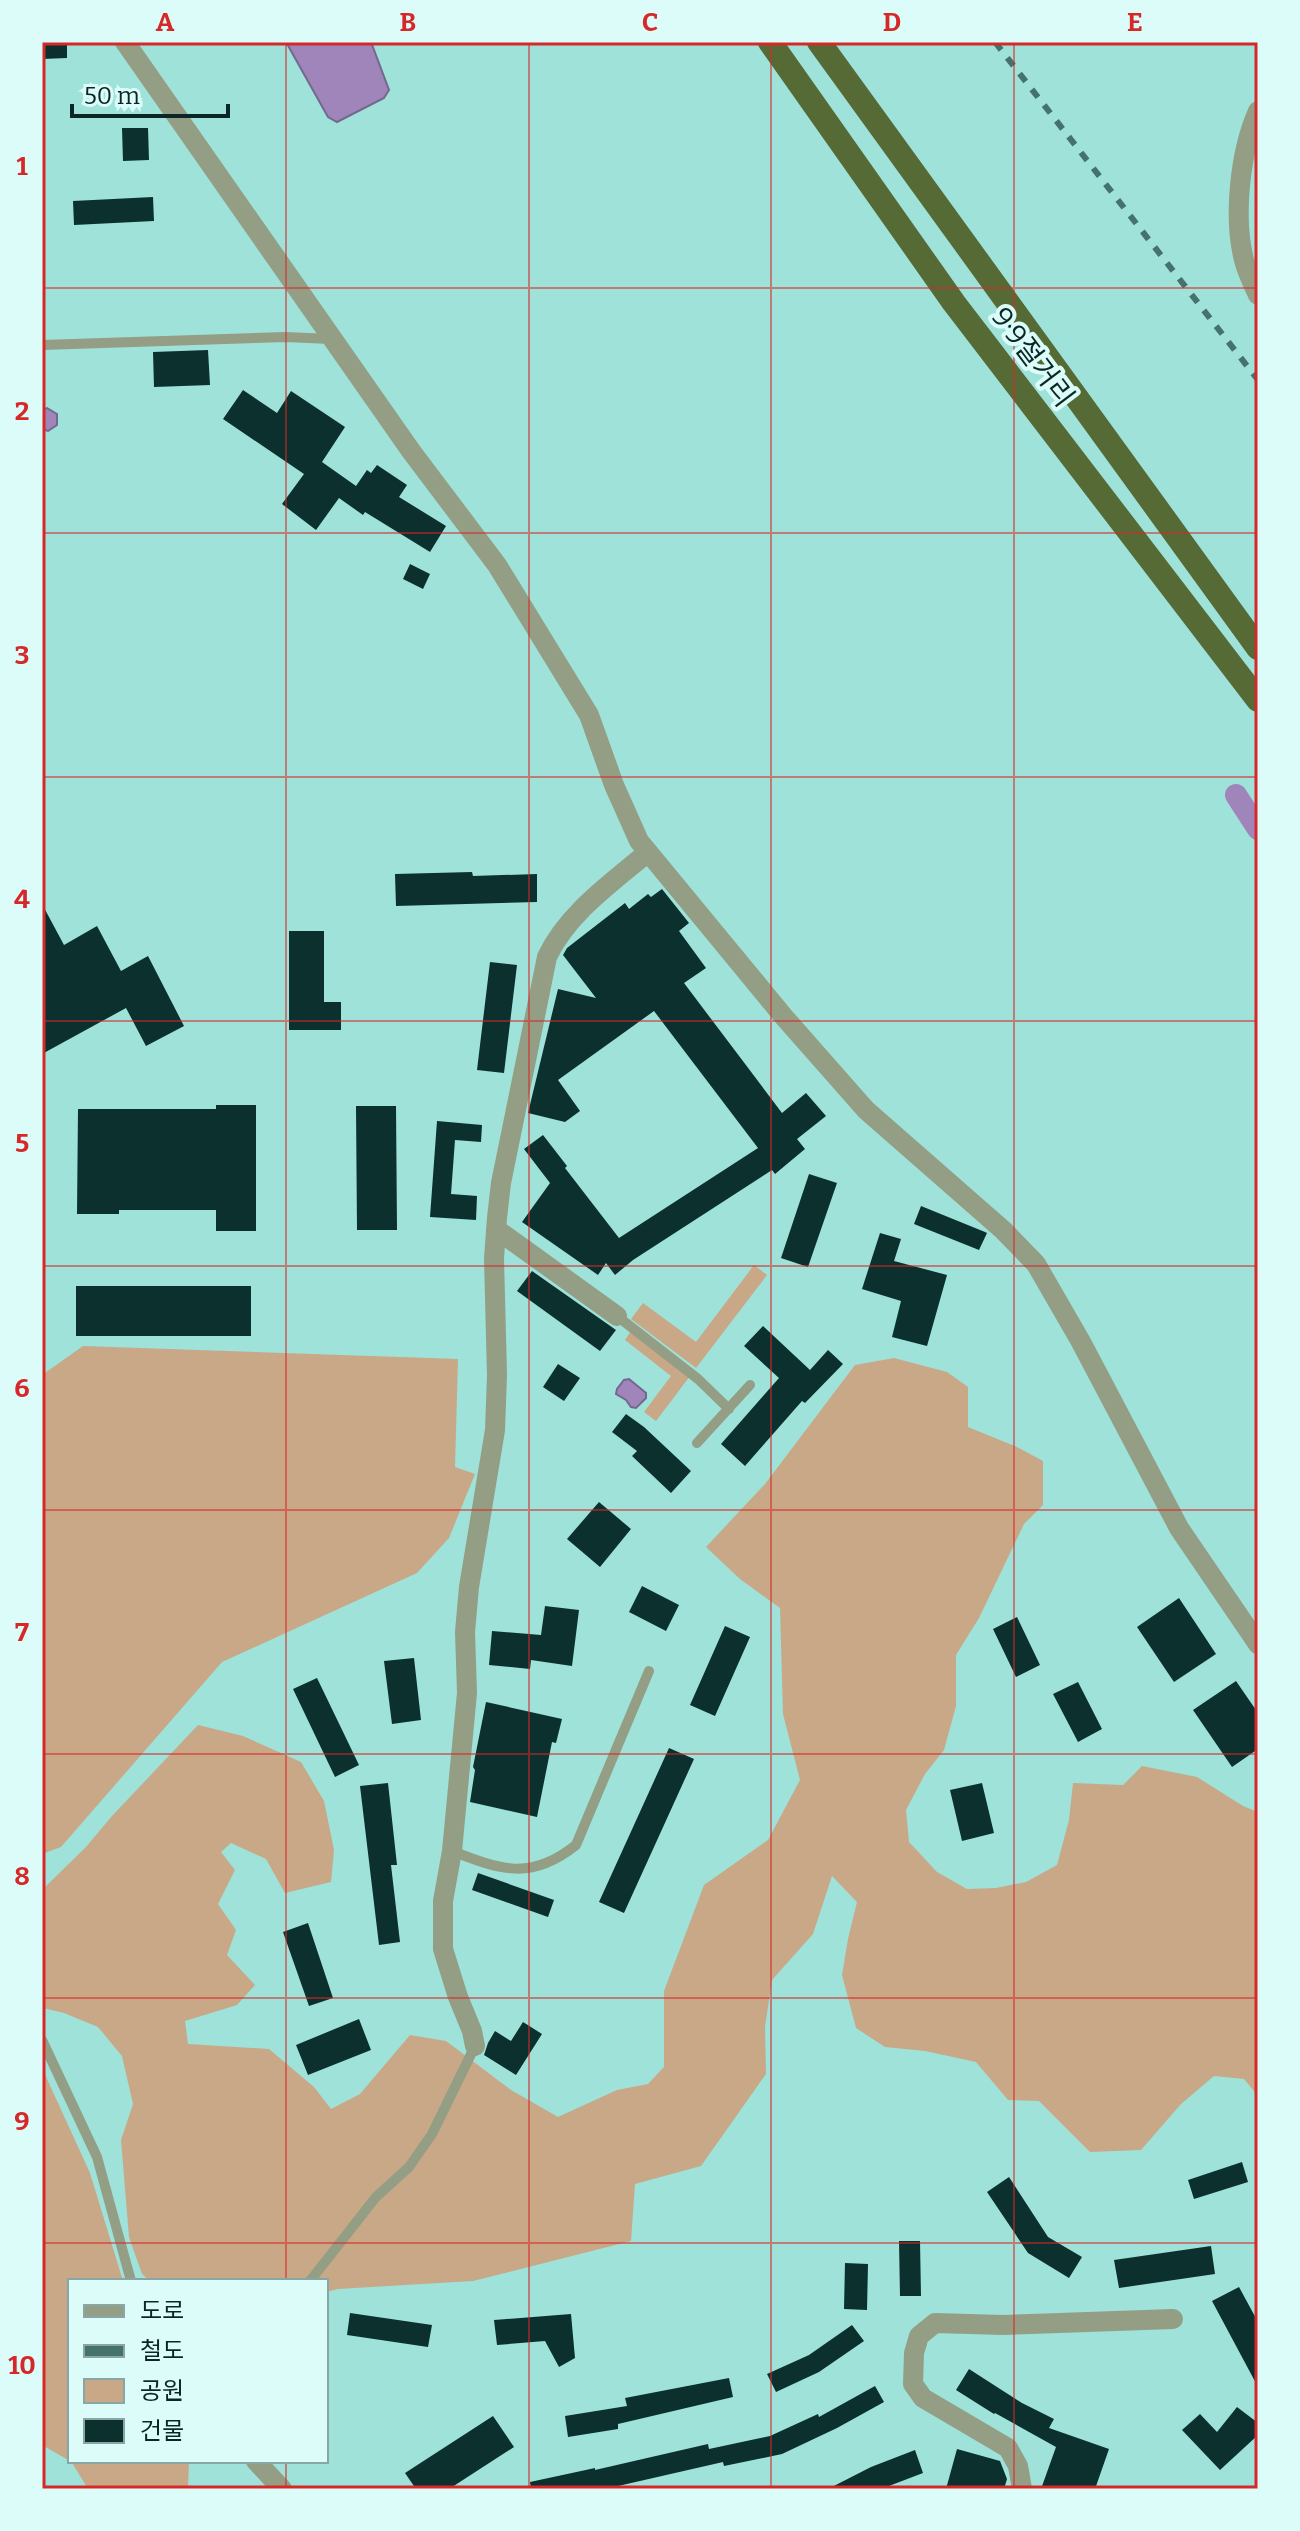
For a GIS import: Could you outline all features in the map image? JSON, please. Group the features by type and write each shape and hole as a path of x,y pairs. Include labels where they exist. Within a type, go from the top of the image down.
{"highway":[{"name":"9·9절거리","path":"770,42 954,303 1258,700"},
{"name":"9·9절거리","path":"819,42 1258,648"}],"street":[{"path":"125,42 331,339 497,565 589,715 620,799 647,853 866,1110 1003,1230 1036,1264 1081,1342 1179,1528 1258,1644"},
{"path":"1258,111 1245,156 1238,216 1244,260 1258,295"},
{"path":"475,2046 443,1949 443,1901 452,1851 467,1693 465,1632 469,1587 495,1430 494,1258 501,1183 547,957 557,936 600,893 647,853"},
{"path":"496,1229 617,1316"},
{"path":"1022,2489 1018,2466 1008,2448 923,2398 913,2384 914,2353 919,2336 935,2323 1003,2325 1173,2319"},
{"path":"258,2463 282,2489"}],"lane":[{"path":"42,345 285,337 331,339"},
{"path":"617,1316 698,1379 729,1409"},
{"path":"697,1443 750,1385"},
{"path":"452,1851 509,1869 533,1868 557,1860 576,1845 649,1671"},
{"path":"42,2040 97,2157 130,2279"},
{"path":"312,2279 376,2197 409,2167 432,2134 475,2046"}],"green space":[{"path":"754,1265 767,1275 696,1368 631,1319 643,1303 696,1342"},
{"path":"631,1331 690,1376 656,1421 644,1412 671,1376 625,1340"},
{"path":"83,1346 458,1359 455,1467 475,1474 449,1538 417,1573 222,1662 61,1847 42,1854 42,1375"},
{"path":"894,1358 947,1372 968,1387 968,1427 1043,1461 1043,1505 1024,1524 979,1618 956,1655 956,1706 944,1750 925,1774 906,1810 909,1842 937,1872 967,1889 996,1888 1026,1882 1057,1865 1069,1820 1073,1783 1123,1785 1142,1766 1197,1777 1258,1812 1258,2096 1244,2079 1214,2076 1181,2104 1141,2150 1090,2152 1039,2101 1008,2100 976,2062 925,2051 885,2047 856,2028 842,1975 857,1902 832,1876 813,1934 772,1980 765,2027 766,2074 701,2166 635,2184 631,2241 473,2281 328,2292 328,2279 148,2279 142,2274 129,2237 121,2140 133,2104 122,2056 98,2027 43,2008 42,1890 86,1847 198,1725 243,1736 301,1762 324,1801 334,1850 331,1882 285,1893 266,1859 231,1843 221,1852 235,1870 218,1904 236,1930 227,1955 255,1985 237,2005 185,2021 188,2044 269,2049 314,2087 331,2109 360,2094 410,2035 446,2041 511,2090 558,2117 617,2090 648,2084 664,2067 664,1991 704,1885 768,1840 800,1780 783,1714 780,1608 740,1579 706,1547 765,1484 855,1365"},
{"path":"42,2068 90,2173 122,2279 68,2279 68,2460 42,2445"},
{"path":"72,2463 189,2463 188,2489 88,2489"}],"shaded area":[{"path":"286,42 371,42 389,90 384,98 337,122 328,117"},
{"path":"47,408 57,414 57,425 48,431 42,429 42,410"},
{"path":"629,1379 646,1393 646,1398 636,1408 616,1394 624,1380"}],"building":[{"path":"42,42 67,42 67,58 42,59"},
{"path":"122,128 148,128 149,160 123,161"},
{"path":"153,197 154,221 74,225 73,201"},
{"path":"208,350 210,385 154,387 153,352"},
{"path":"243,390 277,413 291,391 345,427 322,462 356,486 367,470 371,473 377,465 407,485 399,497 446,526 430,552 339,498 316,530 282,504 304,474 223,419"},
{"path":"410,564 430,574 423,589 403,579"},
{"path":"472,872 473,876 537,874 537,902 396,906 395,874"},
{"path":"662,889 689,923 679,931 706,968 684,983 782,1113 806,1093 826,1116 797,1139 805,1149 775,1174 772,1170 633,1260 615,1275 606,1263 598,1275 522,1222 550,1183 524,1149 543,1135 619,1238 758,1148 654,1011 558,1080 580,1111 565,1122 528,1113 558,989 596,998 563,955 567,948 625,903 629,909 648,894 651,897"},
{"path":"42,904 64,945 97,926 121,971 148,956 184,1026 146,1046 126,1008 42,1054"},
{"path":"289,931 324,931 324,1002 341,1002 341,1030 289,1030"},
{"path":"490,962 517,965 504,1073 477,1070"},
{"path":"216,1105 256,1105 256,1231 216,1231 216,1210 119,1210 119,1214 77,1214 78,1109 216,1109"},
{"path":"356,1106 396,1106 397,1230 357,1230"},
{"path":"437,1121 482,1125 481,1142 455,1140 451,1194 477,1196 476,1220 430,1217"},
{"path":"809,1174 837,1183 808,1267 781,1258"},
{"path":"921,1206 987,1233 979,1250 914,1224"},
{"path":"880,1233 901,1239 894,1261 947,1275 927,1346 892,1337 901,1301 862,1289"},
{"path":"532,1271 616,1330 600,1351 517,1291"},
{"path":"76,1286 251,1286 251,1336 76,1336"},
{"path":"763,1326 810,1370 828,1350 843,1364 805,1403 802,1401 745,1466 721,1444 779,1378 744,1346"},
{"path":"558,1364 580,1378 564,1401 543,1387"},
{"path":"626,1414 691,1471 671,1493 632,1456 637,1451 612,1432"},
{"path":"599,1502 631,1529 600,1567 567,1539"},
{"path":"642,1586 679,1605 666,1631 629,1612"},
{"path":"1179,1598 1216,1654 1174,1682 1137,1627"},
{"path":"545,1606 579,1610 572,1666 531,1660 530,1669 489,1665 492,1631 541,1635"},
{"path":"1017,1617 1040,1665 1016,1677 993,1629"},
{"path":"725,1626 750,1637 715,1716 690,1705"},
{"path":"414,1658 421,1720 392,1724 384,1661"},
{"path":"317,1678 359,1765 335,1777 293,1689"},
{"path":"1236,1681 1258,1713 1258,1749 1232,1767 1193,1710"},
{"path":"1078,1682 1102,1729 1078,1742 1053,1694"},
{"path":"486,1702 562,1719 556,1743 552,1742 537,1817 470,1802 473,1767"},
{"path":"669,1748 694,1759 624,1913 599,1902"},
{"path":"388,1783 397,1865 391,1865 400,1942 379,1945 360,1786"},
{"path":"982,1783 994,1833 962,1841 950,1790"},
{"path":"478,1873 554,1900 548,1917 472,1890"},
{"path":"308,1923 333,1998 309,2006 283,1932"},
{"path":"359,2019 371,2050 308,2075 296,2045"},
{"path":"523,2022 542,2034 516,2075 484,2055 495,2031 511,2041"},
{"path":"1242,2162 1248,2182 1194,2199 1188,2180"},
{"path":"1009,2177 1048,2237 1082,2257 1069,2278 1028,2253 987,2192"},
{"path":"899,2241 920,2241 921,2296 900,2296"},
{"path":"1211,2246 1215,2274 1119,2288 1114,2260"},
{"path":"845,2263 868,2264 867,2310 844,2309"},
{"path":"1239,2287 1258,2322 1258,2387 1212,2301"},
{"path":"350,2313 432,2325 428,2347 347,2335"},
{"path":"571,2314 575,2358 559,2367 545,2341 497,2345 494,2320"},
{"path":"852,2325 864,2341 819,2372 776,2392 767,2374 809,2355"},
{"path":"969,2369 1022,2403 1054,2419 1049,2428 1109,2449 1095,2489 1041,2489 1056,2447 956,2390"},
{"path":"729,2378 733,2397 618,2424 618,2429 568,2437 565,2416 627,2406 625,2398"},
{"path":"875,2386 884,2402 782,2454 724,2466 723,2462 605,2489 531,2489 530,2482 708,2444 709,2449 770,2436 818,2414 819,2417"},
{"path":"1237,2407 1258,2423 1258,2435 1220,2470 1182,2430 1200,2414 1217,2432"},
{"path":"493,2416 514,2447 449,2489 416,2489 405,2473"},
{"path":"957,2449 1000,2461 1007,2479 1004,2489 946,2489"},
{"path":"915,2450 923,2473 881,2489 828,2489 871,2467"}],"waterway":[{"path":"1236,795 1258,829"}],"railway":[{"path":"995,42 1258,380"}]}
